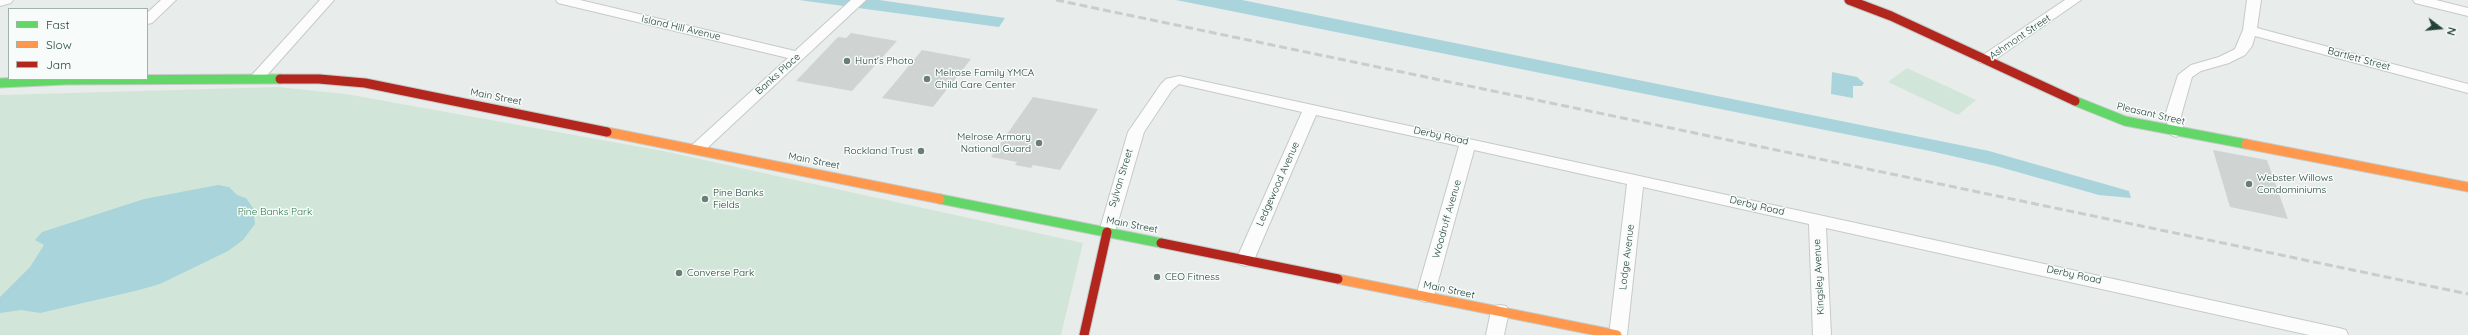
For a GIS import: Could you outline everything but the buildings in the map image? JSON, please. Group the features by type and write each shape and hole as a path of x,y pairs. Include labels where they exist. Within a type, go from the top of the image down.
{"main road":[{"name":"Pleasant Street","path":"1849,0 1885,14 2101,113 2138,124 2176,132 2468,187"},
{"name":"Main Street","path":"148,79 333,79 365,83 698,148 1617,335"},
{"name":"Main Street","path":"0,83 62,80"},
{"name":"Sylvan Street","path":"1084,335 1107,232"}],"street":[{"path":"0,2 6,0"},
{"path":"148,19 169,0"},
{"path":"256,79 327,0"},
{"name":"Island Hill Avenue","path":"564,0 798,56"},
{"name":"Banks Place","path":"698,148 859,0"},
{"name":"Ashmont Street","path":"1985,60 2074,0"},
{"path":"2176,132 2173,116 2185,75 2196,68 2224,60 2240,52 2245,46 2250,30 2254,0"},
{"path":"2420,0 2468,12"},
{"name":"Bartlett Street","path":"2250,30 2468,89"},
{"name":"Derby Road","path":"1174,81 1185,80 2340,335"},
{"name":"Sylvan Street","path":"1107,232 1120,178 1136,132 1166,86 1174,81"},
{"name":"Ledgewood Avenue","path":"1245,260 1311,108"},
{"name":"Woodruff Avenue","path":"1425,296 1468,142"},
{"name":"Lodge Avenue","path":"1617,335 1636,179"},
{"name":"Kingsley Avenue","path":"1817,219 1822,335"},
{"path":"1495,335 1500,311"}],"green space":[{"path":"1907,68 1976,100 1958,115 1888,82"},
{"name":"Pine Banks Park","path":"278,87 346,94 663,151 1083,243 1061,335 0,335 0,95"}],"water":[{"path":"799,0 879,0 1005,18 999,27"},
{"path":"1176,0 1242,0 1989,151 2129,191 2131,198 2099,195 1996,166 1930,151"},
{"path":"1832,72 1857,77 1864,83 1862,86 1853,86 1853,98 1831,94"},
{"path":"218,185 229,187 237,195 246,198 253,208 255,224 243,240 228,251 160,284 139,290 40,313 21,310 0,313 0,297 30,267 44,245 35,240 42,232 144,199"}],"railway":[{"path":"1056,0 2468,294"}],"traffic: fast":[{"path":"148,80 280,79"},
{"path":"0,83 66,80"},
{"path":"2075,101 2125,121 2246,144"},
{"path":"940,199 1161,243"}],"traffic: slow":[{"path":"607,132 940,199"},
{"path":"2246,144 2468,187"},
{"path":"1338,279 1617,335"}],"traffic: jam":[{"path":"1849,0 1891,16 2075,101"},
{"path":"280,79 319,79 365,83 607,132"},
{"path":"1084,335 1107,232"},
{"path":"1161,243 1338,279"}],"place":[{"name":"Hunt's Photo","path":"847,61"},
{"name":"Melrose Family YMCA Child Care Center","path":"927,79"},
{"name":"Melrose Armory National Guard","path":"1039,143"},
{"name":"Rockland Trust","path":"921,151"},
{"name":"Webster Willows Condominiums","path":"2249,184"},
{"name":"Pine Banks Fields","path":"705,199"},
{"name":"Converse Park","path":"679,273"},
{"name":"CEO Fitness","path":"1157,277"}]}
